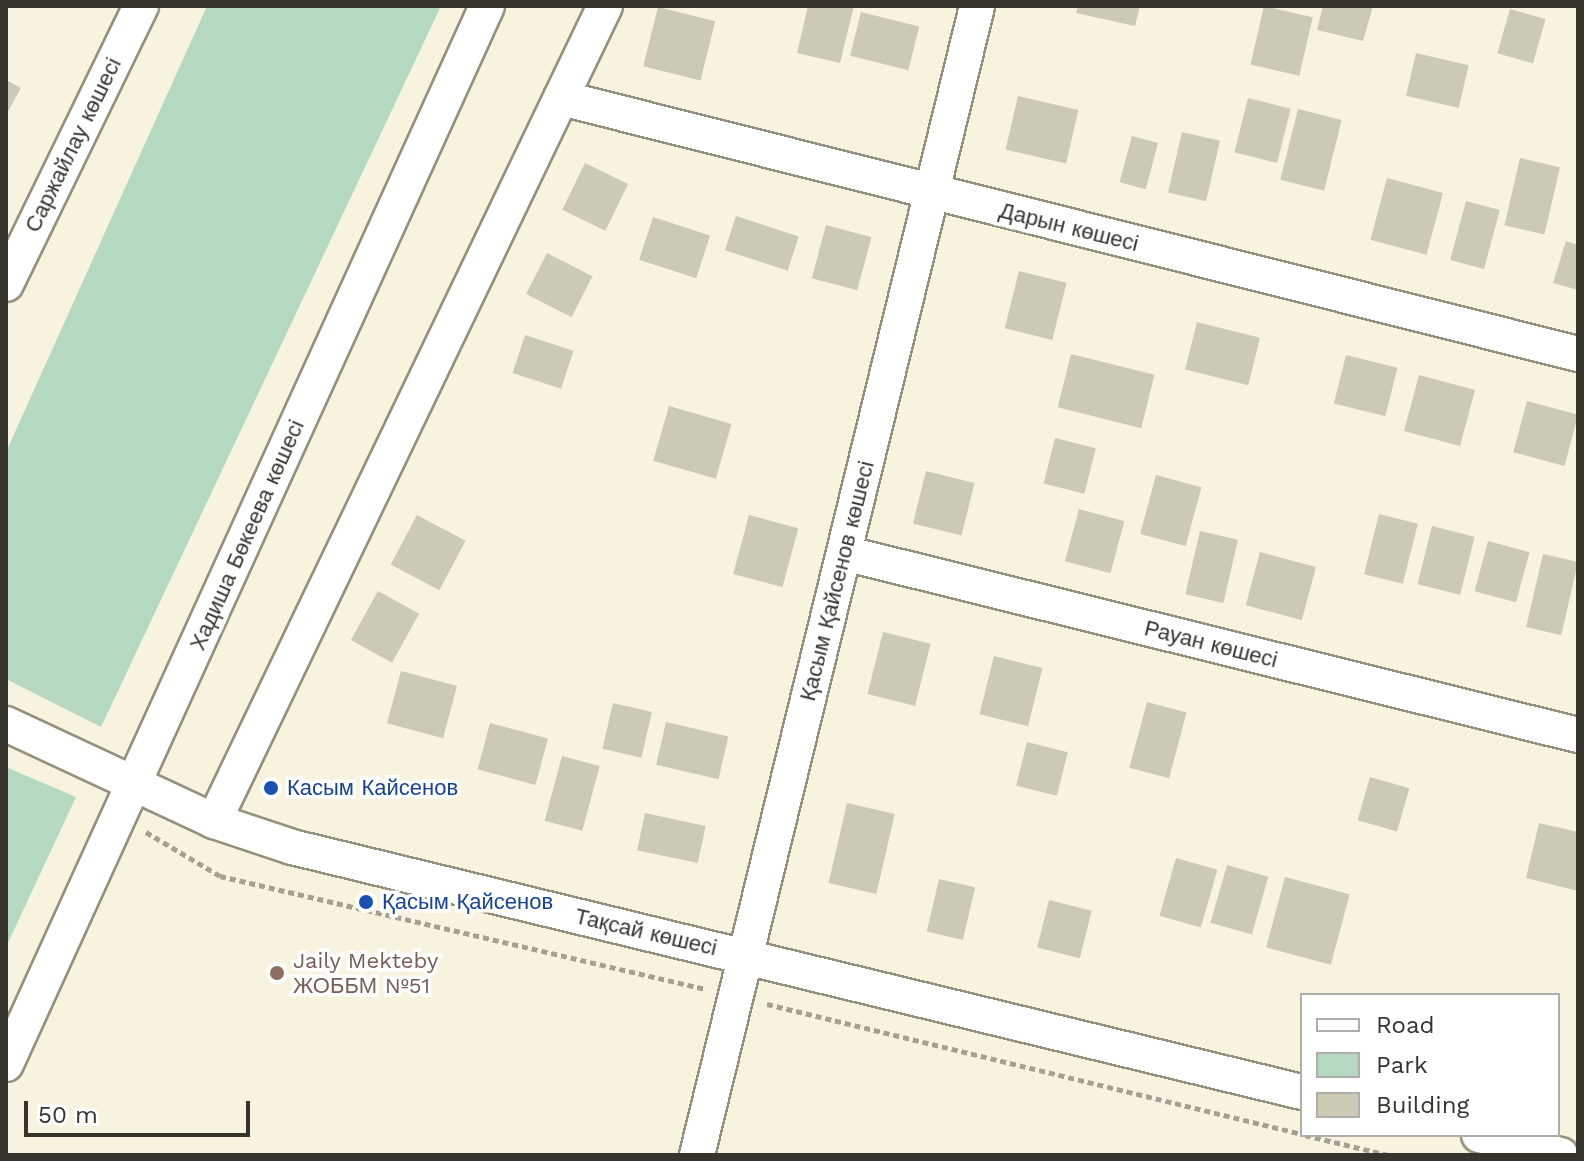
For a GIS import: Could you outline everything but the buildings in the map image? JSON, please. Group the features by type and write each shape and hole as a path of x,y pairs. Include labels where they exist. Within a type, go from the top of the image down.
{"street":[{"name":"Саржайлау көшесі","path":"6,284 141,6"},
{"name":"Хадиша Бөкеева көшесі","path":"6,1064 487,6"},
{"path":"214,821 605,6"},
{"name":"Қасым Қайсенов көшесі","path":"697,1155 977,6"},
{"name":"Дарын көшесі","path":"561,98 1578,354"},
{"name":"Рауан көшесі","path":"844,553 1578,735"},
{"name":"Тақсай көшесі","path":"6,724 126,801 214,821 359,866 746,956 1300,1092"},
{"path":"1487,1137 1561,1155"}],"path":[{"path":"126,801 220,876 736,996 1300,1134"},
{"path":"1312,1137 1388,1155"}],"green space":[{"path":"207,6 441,6 101,727 6,679 6,452"},
{"path":"6,767 76,797 6,947"}],"place":[{"name":"Касым Кайсенов","path":"271,788"},
{"name":"Қасым Қайсенов","path":"366,902"},
{"name":"Jaily Mekteby ЖОББМ №51","path":"277,973"}]}
